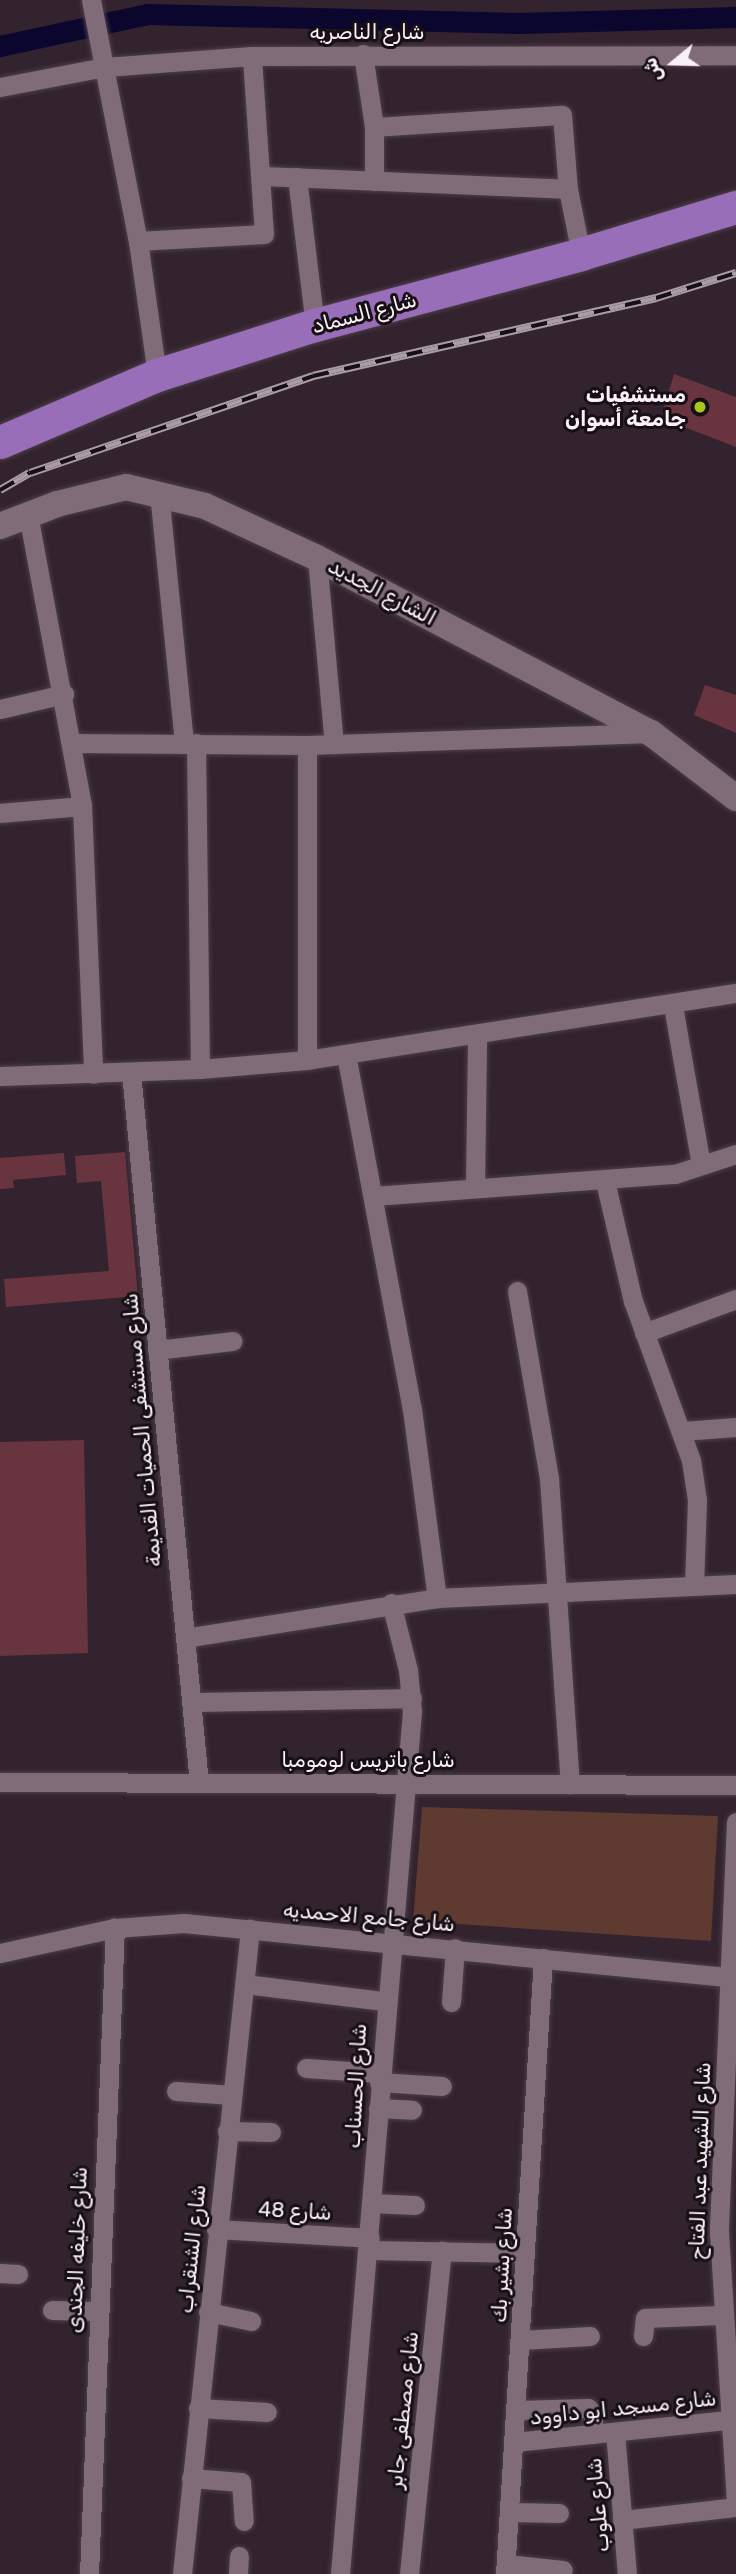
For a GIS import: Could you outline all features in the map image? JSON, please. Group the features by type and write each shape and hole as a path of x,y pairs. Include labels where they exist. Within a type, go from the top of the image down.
{"highway":[{"name":"شارع السماد","path":"0,442 157,375 315,325 582,254 736,207"}],"street":[{"path":"96,3 104,61 138,241 157,375"},
{"path":"363,54 374,127 374,181"},
{"name":"شارع الناصريه","path":"0,87 104,61 363,54 736,55"},
{"path":"138,241 264,234 252,56"},
{"path":"374,127 562,115 568,189 582,254"},
{"path":"261,176 568,189"},
{"path":"297,177 315,325"},
{"name":"الشارع الجديد","path":"0,526 28,514 126,487 159,492 205,506 317,558 651,733 736,798"},
{"path":"159,492 190,743 200,1069"},
{"path":"28,514 74,743 82,806 93,1074"},
{"path":"317,558 334,744"},
{"path":"0,709 64,694"},
{"path":"74,743 307,745 651,733"},
{"path":"307,745 307,1060"},
{"path":"0,813 82,806"},
{"path":"0,1076 200,1069 307,1060 673,1006 736,993"},
{"path":"673,1006 701,1165"},
{"path":"475,1186 477,1034"},
{"path":"346,1054 412,1409 437,1598"},
{"name":"شارع مستشفى الحميات القديمة","path":"131,1072 199,1783"},
{"path":"373,1196 475,1186 605,1181 675,1174 736,1154"},
{"path":"605,1181 644,1333 682,1431 697,1500 694,1585"},
{"path":"517,1291 549,1478 560,1590 570,1784"},
{"path":"644,1333 736,1299"},
{"path":"157,1350 232,1341"},
{"path":"682,1431 736,1427"},
{"path":"185,1638 391,1603 437,1598 560,1590 736,1584"},
{"name":"شارع الحسناب","path":"340,2574 370,2244 384,2001 402,1783 412,1698 391,1603"},
{"path":"191,1702 412,1698"},
{"name":"شارع باتريس لومومبا","path":"0,1782 736,1785"},
{"name":"شارع الشهيد عبد الفتاح","path":"736,1822 733,1978 719,2232 722,2315 730,2346 736,2500"},
{"name":"شارع جامع الاحمديه","path":"0,1953 115,1928 184,1923 455,1948 733,1978"},
{"name":"شارع خليفه الجندى","path":"89,2574 97,2311 115,1928"},
{"name":"شارع الشنقراب","path":"182,2574 216,2229 250,1929"},
{"path":"451,2002 455,1948"},
{"name":"شارع بشير بك","path":"506,2569 543,1958"},
{"path":"244,1984 384,2001"},
{"path":"306,2068 442,2086"},
{"path":"176,2091 232,2095"},
{"path":"378,2108 412,2110"},
{"path":"227,2131 271,2132"},
{"path":"372,2203 415,2205"},
{"name":"شارع 48","path":"216,2229 442,2251 525,2253"},
{"name":"شارع مصطفى جابر","path":"409,2574 442,2251"},
{"path":"52,2309 97,2311"},
{"path":"208,2312 251,2321"},
{"path":"643,2336 645,2318 722,2315"},
{"path":"520,2340 590,2336"},
{"path":"198,2408 267,2412"},
{"path":"516,2410 588,2408 593,2414 593,2434"},
{"name":"شارع مسجد ابو داوود","path":"514,2442 732,2420"},
{"name":"شارع علوب","path":"615,2432 627,2574"},
{"path":"191,2478 241,2482 244,2521"},
{"path":"622,2520 736,2507"},
{"path":"510,2512 559,2513"},
{"path":"506,2569 563,2570"}],"shaded area":[{"path":"422,1807 718,1816 711,1941 413,1921"}],"building":[{"name":"مستشفيات جامعة أسوان","path":"674,374 736,397 736,447 661,418"},
{"path":"705,685 736,695 736,733 694,715"},
{"path":"125,1152 138,1296 6,1307 4,1279 109,1271 101,1181 77,1183 75,1156"},
{"path":"64,1153 66,1175 13,1180 14,1188 0,1189 0,1158"},
{"path":"84,1440 88,1653 0,1656 0,1442"}],"waterway":[{"path":"0,46 148,14 518,23 736,17"}],"railway":[{"path":"0,490 30,473 313,376 656,298 736,273"}],"place":[{"name":"مستشفيات جامعة أسوان","path":"700,407"}]}
